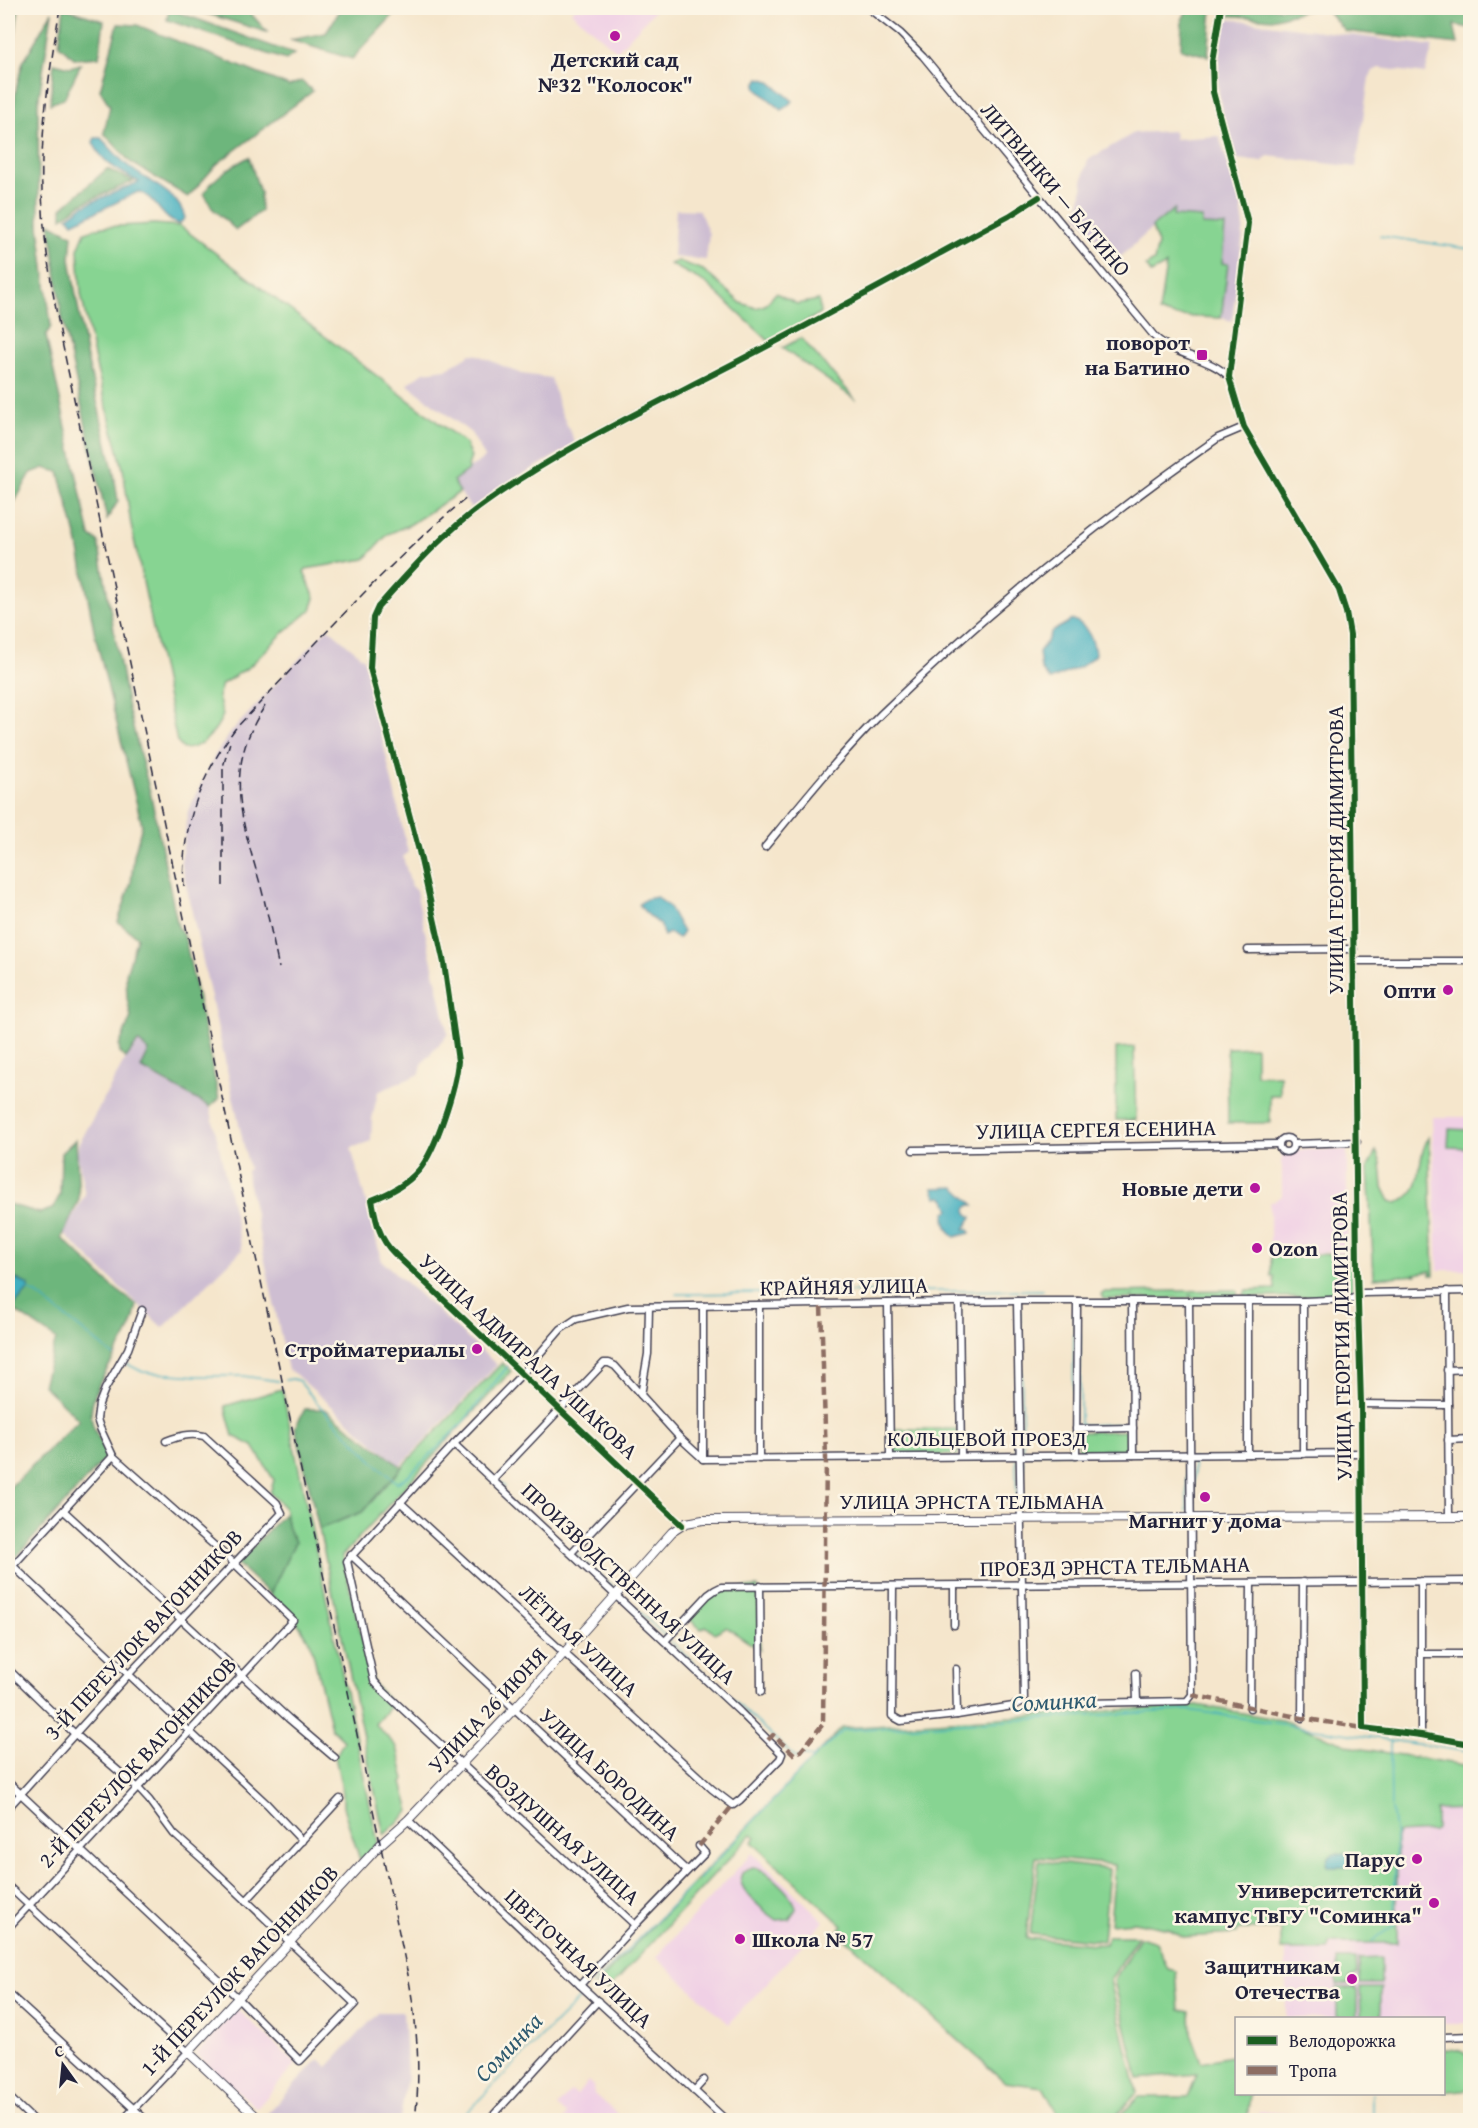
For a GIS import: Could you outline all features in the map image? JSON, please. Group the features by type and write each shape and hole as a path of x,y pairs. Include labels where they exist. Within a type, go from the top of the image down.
{"main road":[{"name":"УЛИЦА ЭРНСТА ТЕЛЬМАНА","path":"682,1525 701,1520 1470,1517"},
{"path":"616,1596 672,1532 682,1525"},
{"name":"УЛИЦА 26 ИЮНЯ","path":"381,1844 408,1820 461,1765 616,1596"},
{"name":"1-Й ПЕРЕУЛОК ВАГОННИКОВ","path":"188,2052 381,1844"},
{"path":"188,2052 260,2121"}],"street":[{"name":"ЛИТВИНКИ — БАТИНО","path":"869,8 900,33 923,56 1157,339 1173,350 1218,368 1229,377"},
{"name":"УЛИЦА ГЕОРГИЯ ДИМИТРОВА","path":"1221,8 1212,62 1213,92 1248,223 1229,377 1244,427 1336,585 1348,618 1352,686 1363,1728 1421,1735"},
{"name":"УЛИЦА АДМИРАЛА УШАКОВА","path":"682,1525 385,1244 379,1230 372,1200 405,1184 420,1169 436,1137 456,1076 458,1061 444,963 419,851 370,668 373,618 378,607 444,536 484,503 527,475 582,443 1010,216 1039,198"},
{"path":"765,847 828,772 881,715 935,664 1061,554 1218,438 1244,427"},
{"path":"1248,950 1354,948"},
{"path":"1354,961 1470,960"},
{"name":"УЛИЦА СЕРГЕЯ ЕСЕНИНА","path":"1279,1144 1282,1139 1286,1138 1294,1144"},
{"name":"УЛИЦА СЕРГЕЯ ЕСЕНИНА","path":"1294,1144 1357,1142"},
{"name":"УЛИЦА СЕРГЕЯ ЕСЕНИНА","path":"1279,1144 1281,1150 1287,1152 1293,1149 1294,1144"},
{"name":"УЛИЦА СЕРГЕЯ ЕСЕНИНА","path":"913,1150 1279,1144"},
{"path":"1447,1291 1449,1517"},
{"name":"КРАЙНЯЯ УЛИЦА","path":"349,1558 522,1374 561,1329 570,1322 628,1307 1017,1301 1303,1301 1352,1299 1363,1293 1470,1291"},
{"path":"1248,1300 1248,1454"},
{"path":"893,1586 891,1716 901,1721 957,1715 1013,1706 1024,1701 1017,1301"},
{"path":"1076,1455 1077,1301"},
{"path":"1132,1301 1133,1455"},
{"path":"1087,1703 1187,1701 1192,1695 1189,1301"},
{"path":"1303,1301 1303,1454"},
{"path":"959,1302 961,1456"},
{"path":"888,1303 890,1457"},
{"path":"759,1305 759,1459"},
{"path":"649,1306 648,1354 641,1395 680,1438 704,1460"},
{"path":"703,1306 704,1460"},
{"path":"142,1310 128,1348 99,1404 100,1428 113,1455 234,1563"},
{"name":"УЛИЦА АДМИРАЛА УШАКОВА","path":"493,1480 600,1366 609,1363 615,1366 641,1395"},
{"path":"1448,1370 1470,1369"},
{"path":"1361,1404 1448,1405"},
{"path":"1076,1429 1133,1428"},
{"name":"3-Й ПЕРЕУЛОК ВАГОННИКОВ","path":"8,1808 180,1619 282,1513 277,1503 204,1436 181,1435 166,1441"},
{"path":"571,1553 680,1438"},
{"path":"1448,1440 1470,1439"},
{"name":"ПРОИЗВОДСТВЕННАЯ УЛИЦА","path":"454,1444 782,1754 780,1759 733,1805"},
{"name":"КОЛЬЦЕВОЙ ПРОЕЗД","path":"704,1460 1361,1453"},
{"path":"113,1455 10,1569 129,1674 267,1804 302,1841"},
{"name":"ЛЁТНАЯ УЛИЦА","path":"400,1502 566,1652 712,1789 733,1805"},
{"path":"64,1511 334,1758"},
{"name":"УЛИЦА БОРОДИНА","path":"349,1558 687,1871"},
{"name":"ВОЗДУШНАЯ УЛИЦА","path":"349,1558 374,1681 461,1765 635,1924"},
{"name":"2-Й ПЕРЕУЛОК ВАГОННИКОВ","path":"8,1928 293,1620 234,1563"},
{"path":"1421,1581 1421,1735 1470,1744"},
{"name":"ПРОЕЗД ЭРНСТА ТЕЛЬМАНА","path":"665,1641 715,1590 721,1587 1470,1581"},
{"path":"1302,1718 1303,1582"},
{"path":"1250,1708 1251,1583"},
{"path":"760,1586 761,1692"},
{"path":"954,1586 954,1626"},
{"path":"1421,1654 1470,1654"},
{"path":"8,1669 75,1733 137,1787 174,1834 355,2004 300,2061 238,1998 8,1782"},
{"path":"956,1669 957,1715"},
{"path":"1136,1673 1137,1701"},
{"path":"246,1901 340,1799"},
{"name":"ЦВЕТОЧНАЯ УЛИЦА","path":"408,1820 726,2121"},
{"path":"580,1985 705,1852 699,1846"},
{"path":"8,1886 188,2052"},
{"path":"8,1993 146,2121"},
{"path":"489,2121 598,2001"},
{"path":"1445,2037 1470,2037"},
{"name":"1-Й ПЕРЕУЛОК ВАГОННИКОВ","path":"123,2121 188,2052"},
{"path":"694,2091 704,2080"},
{"path":"8,2096 33,2121"},
{"path":"244,2121 251,2113"}],"shaded area":[{"name":"Детский сад №32 \"Колосок\"","path":"575,8 657,8 617,51 571,12"},
{"path":"1224,18 1433,46 1425,74 1379,68 1373,71 1369,78 1356,167 1268,156 1262,162 1238,159 1234,154 1222,111 1218,87"},
{"path":"1174,131 1175,139 1219,136 1241,205 1244,226 1232,321 1221,318 1228,265 1222,263 1201,225 1202,218 1173,216 1173,209 1116,261 1076,214 1081,200 1084,172 1088,160 1134,133"},
{"path":"676,209 699,210 709,234 706,260 673,257"},
{"path":"471,354 521,374 551,378 560,410 576,444 520,476 471,509 453,481 485,457 471,433 407,384 424,372 446,369"},
{"path":"328,628 364,659 408,852 403,857 411,886 416,891 448,1034 422,1064 420,1074 378,1092 372,1119 371,1141 351,1148 382,1261 497,1365 400,1466 288,1370 246,1171 249,1169 181,862 188,811 215,755 232,731"},
{"path":"138,1041 149,1051 141,1068 210,1107 242,1250 163,1328 63,1233 85,1195 77,1152 79,1144 126,1058"},
{"path":"1432,1117 1470,1117 1470,1270 1438,1270"},
{"path":"1299,1150 1347,1150 1347,1252 1270,1254 1270,1203 1282,1196 1282,1155"},
{"name":"Университетский кампус ТвГУ \"Соминка\"","path":"1470,1809 1470,2031 1466,2031 1466,2024 1445,2024 1445,2017 1286,2017 1286,1950 1328,1950 1330,1943 1397,1943 1397,1833 1436,1829 1436,1810"},
{"name":"Школа № 57","path":"752,1853 824,1921 729,2024 656,1957"},
{"path":"237,2009 296,2064 257,2108 196,2054"},
{"path":"379,2012 403,2012 407,2076 400,2120 272,2120 266,2115 319,2059 328,2067"},
{"path":"588,2081 593,2086 594,2094 624,2120 563,2120 567,2115 557,2107 571,2091 577,2095"},
{"path":"1259,2111 1357,2120 1256,2120"}],"green space":[{"path":"8,8 19,8 13,50 8,52"},
{"path":"64,8 104,21 99,57 75,59 59,45"},
{"path":"189,8 246,8 267,32 266,32"},
{"path":"347,8 400,8 352,59 290,40 326,33 339,12"},
{"path":"1188,8 1212,8 1208,56 1181,49 1182,20"},
{"path":"1226,8 1315,8 1272,19 1225,15"},
{"path":"1325,8 1456,8 1470,17 1470,28 1454,25 1458,44 1345,31"},
{"path":"169,9 294,54 286,60 167,20"},
{"path":"52,12 38,104 39,225 51,326 46,336 90,536 98,541 128,708 151,796 178,927 185,938 219,1099 210,1107 141,1068 149,1051 138,1042 126,1058 120,1054 119,1046 131,1017 126,974 137,937 118,922 131,883 134,855 142,825 95,635 77,539 59,472 44,468 31,473 8,514 8,139 23,62"},
{"path":"118,24 137,25 289,86 301,81 313,91 217,164 188,197 130,162 104,133 110,106 100,90"},
{"path":"54,63 70,67 81,64 64,99 50,104"},
{"path":"249,157 260,193 261,211 236,230 212,208 204,193 230,168"},
{"path":"107,169 134,181 81,204 62,218 62,208"},
{"path":"1174,209 1173,216 1202,218 1202,225 1225,226 1222,263 1228,264 1221,318 1175,316 1159,312 1166,265 1151,273 1146,266 1154,261 1158,244 1152,227"},
{"path":"50,223 72,235 70,259 86,354 114,474 118,501 107,520 62,318"},
{"path":"154,224 180,226 465,443 471,457 469,469 453,481 460,492 411,524 388,534 365,559 306,569 304,572 315,598 311,610 283,633 249,667 222,684 218,697 223,715 217,727 197,746 183,749 177,742 131,525 123,469 96,366 81,294 78,249 85,232 101,227"},
{"path":"678,261 703,270 741,303 756,308 765,305 776,293 797,304 819,300 820,314 769,341 706,283 670,264"},
{"path":"801,338 856,400 782,348"},
{"path":"1134,1047 1136,1120 1116,1120 1116,1048"},
{"path":"1256,1047 1256,1075 1280,1075 1280,1095 1270,1095 1270,1123 1228,1123 1227,1048"},
{"path":"1449,1129 1470,1130 1470,1148 1448,1147"},
{"path":"1429,1136 1434,1275 1430,1275 1431,1271 1416,1275 1374,1278 1368,1167 1376,1151 1381,1163 1383,1187 1390,1201 1397,1203 1405,1199 1417,1184 1423,1150"},
{"path":"76,1139 79,1199 62,1238 113,1287 137,1305 131,1327 99,1385 91,1409 95,1430 109,1454 8,1566 8,1489 79,1420 43,1385 56,1339 8,1306 8,1302 14,1305 25,1291 19,1280 8,1276 8,1204 40,1213 52,1209 60,1195 61,1153"},
{"path":"1351,1254 1353,1294 1347,1297 1245,1297 1246,1290 1275,1289 1274,1276 1271,1276 1271,1255"},
{"path":"1235,1290 1238,1292 1236,1298 1192,1298 1190,1295 1190,1298 1133,1299 1133,1296 1131,1299 1103,1299 1101,1294 1105,1292"},
{"path":"502,1363 511,1371 342,1556 373,1683 392,1704 375,1724 397,1747 405,1780 402,1783 410,1811 384,1835 319,1529 362,1512"},
{"path":"282,1389 378,1843 360,1860 343,1807 343,1793 335,1757 344,1741 331,1728 311,1644 294,1617 270,1594 295,1542 288,1529 284,1507 270,1493 274,1480 253,1446 233,1436 225,1406"},
{"path":"305,1409 325,1409 402,1467 362,1512 319,1529 295,1427"},
{"path":"892,1429 957,1429 958,1455 893,1456"},
{"path":"1127,1431 1127,1450 1079,1450 1079,1432"},
{"path":"285,1513 288,1529 295,1542 270,1594 236,1563"},
{"path":"758,1587 760,1650 726,1627 714,1633 706,1626 701,1629 689,1619 706,1601 719,1592"},
{"path":"1197,1705 1282,1720 1357,1748 1470,1766 1470,1809 1436,1810 1436,1829 1433,1831 1397,1833 1397,1943 1330,1943 1329,1950 1281,1950 1281,1929 1238,1929 1237,1934 1182,1937 1169,1929 1134,1922 1110,1924 1115,1865 1036,1857 1026,1938 1106,1945 1108,1936 1138,1936 1110,1980 1137,2093 1112,2120 1061,2120 1043,2087 1005,2082 838,1932 843,1926 752,1842 756,1837 752,1834 608,1990 604,1986 597,1987 600,1981 842,1728"},
{"path":"1039,1861 1109,1869 1103,1941 1030,1934"},
{"path":"753,1867 772,1877 791,1897 796,1909 789,1919 777,1920 747,1894 741,1878 744,1871"},
{"path":"1140,1937 1156,1942 1168,1969 1176,1971 1179,2010 1190,2012 1191,2033 1202,2062 1235,2055 1235,2095 1250,2095 1247,2120 1115,2120 1139,2097 1188,2097 1197,2074 1138,2079 1114,1980"},
{"path":"1381,1958 1381,1984 1360,1984 1359,1959"},
{"path":"1337,1959 1356,1959 1357,1975 1350,1977 1349,1984 1337,1985"},
{"path":"1337,1988 1355,1988 1357,2017 1337,2017"},
{"path":"1360,1988 1381,1988 1381,2017 1361,2017"},
{"path":"1445,2049 1467,2055 1471,2065 1470,2089 1445,2092"}],"water":[{"path":"760,78 769,81 793,101 782,110 757,89 756,84"},
{"path":"95,138 101,138 127,165 170,195 182,209 185,218 179,224 173,222 149,198 138,192 73,223 68,217 83,206 139,182 107,162 93,142"},
{"path":"1072,620 1082,625 1089,634 1095,655 1082,666 1050,680 1041,669 1039,652 1051,632"},
{"path":"657,897 669,907 683,932 679,938 669,933 664,936 661,926 639,904 646,899"},
{"path":"955,1187 974,1205 966,1209 972,1217 964,1229 968,1229 970,1233 955,1237 950,1233 946,1222 946,1212 950,1210 946,1200 936,1197 933,1188"},
{"path":"8,1276 29,1285 28,1290 14,1306 8,1302"},
{"path":"1345,1853 1362,1856 1366,1861 1365,1865 1329,1867 1327,1864 1329,1857"}],"waterway":[{"path":"1380,236 1470,249"},
{"path":"28,1290 38,1295 114,1356"},
{"path":"676,1294 1042,1290"},
{"path":"1073,1451 1074,1305"},
{"path":"1020,1307 1023,1452 1075,1452"},
{"path":"1080,1335 1080,1425 1130,1424 1130,1427"},
{"path":"127,1364 143,1372 243,1376 278,1381"},
{"path":"285,1380 299,1381 318,1404 397,1483 407,1477 461,1425 508,1366"},
{"path":"1016,1392 1016,1453"},
{"path":"1129,1452 1130,1429"},
{"path":"460,1445 492,1476"},
{"path":"1078,1452 1124,1452"},
{"path":"1187,1458 1187,1511"},
{"path":"1194,1458 1194,1503"},
{"path":"1016,1459 1017,1514"},
{"path":"1023,1460 1023,1470"},
{"path":"497,1480 505,1487"},
{"path":"575,1553 614,1588"},
{"path":"626,1599 666,1637"},
{"path":"669,1640 742,1708"},
{"path":"744,1710 796,1758 803,1755 813,1758"},
{"name":"Соминка","path":"699,1879 813,1758 844,1730 1188,1710 1470,1752"},
{"path":"1390,1741 1391,1806"},
{"path":"1372,1941 1394,1925 1396,1838 1392,1809"},
{"name":"Соминка","path":"592,1985 693,1884"},
{"name":"Соминка","path":"459,2120 581,1997"},
{"path":"1372,2095 1372,2120"}],"railway":[{"path":"60,8 48,83 42,159 44,226 53,292 408,1975 417,2047 418,2083 415,2120"},
{"path":"184,887 186,844 195,804 212,765 235,729 406,551 468,497"},
{"path":"265,706 252,729 244,752 240,774 240,795 243,817 264,897 279,968"},
{"path":"223,886 223,767 230,742"}],"marked path":[{"path":"768,1740 773,1735 794,1754 801,1751 823,1724 826,1458 821,1304"},
{"path":"1192,1695 1363,1728"},
{"path":"1024,1701 1032,1704 1087,1703"},
{"path":"699,1846 733,1805"}],"cycle path":[{"path":"1221,8 1212,62 1213,92 1248,223 1229,377 1244,427 1339,590 1350,635 1357,1269 1361,1404 1363,1728 1470,1744"},
{"path":"682,1525 394,1253 385,1242 379,1229 372,1200 403,1184 419,1170 425,1161 444,1118 458,1061 444,963 419,851 370,668 373,618 378,607 442,539 470,514 516,482 615,424 783,338 1009,216 1039,197"}],"place":[{"name":"Детский сад №32 \"Колосок\"","path":"615,36"},
{"name":"поворот на Батино","path":"1202,355"},
{"name":"Опти","path":"1448,990"},
{"name":"Новые дети","path":"1255,1188"},
{"name":"Ozon","path":"1257,1248"},
{"name":"Стройматериалы","path":"477,1349"},
{"name":"Магнит у дома","path":"1205,1497"},
{"name":"Парус","path":"1417,1859"},
{"name":"Университетский кампус ТвГУ \"Соминка\"","path":"1434,1903"},
{"name":"Школа № 57","path":"740,1939"},
{"name":"Защитникам Отечества","path":"1352,1979"}]}
